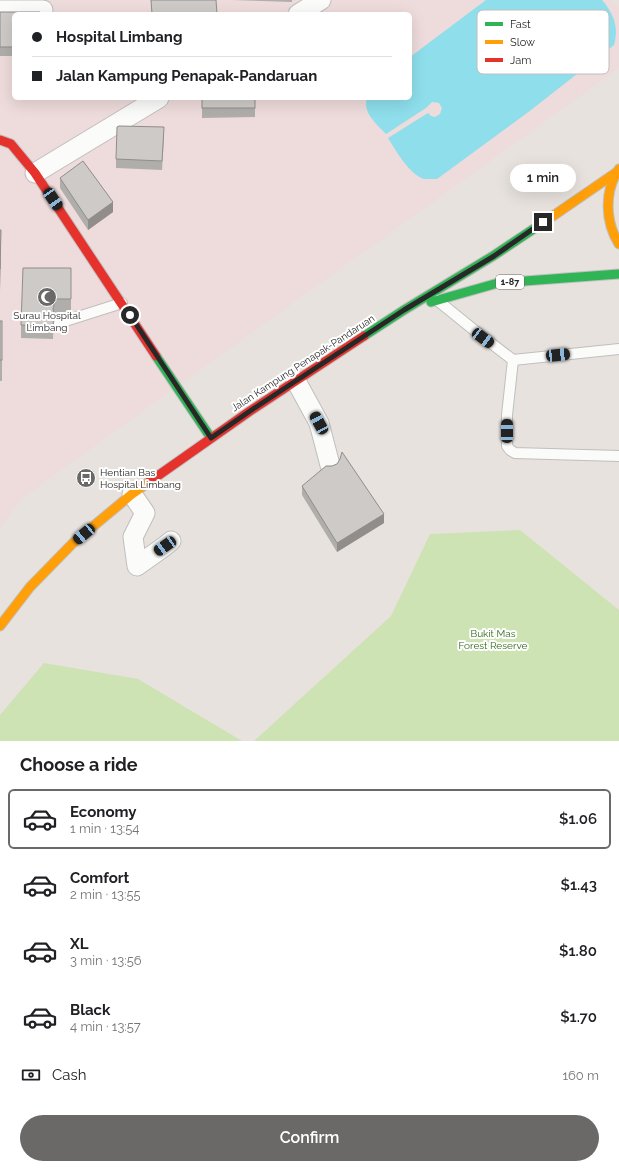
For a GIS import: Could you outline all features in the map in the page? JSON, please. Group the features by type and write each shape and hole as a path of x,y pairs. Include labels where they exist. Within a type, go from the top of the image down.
{"main road":[{"path":"0,140 11,144 35,173 211,438"},
{"path":"618,170 609,194 609,218 616,241 619,244"},
{"name":"Jalan Kampung Penapak-Pandaruan","path":"0,626 30,587 73,543 132,494 250,411 404,310 494,256 618,170"},
{"name":"Jalan Kampung Penapak-Pandaruan","path":"404,310 498,283 619,274"}],"street":[{"path":"301,12 321,0"},
{"path":"0,10 43,10"},
{"path":"35,173 156,100"},
{"path":"296,381 319,423 330,465"},
{"path":"132,494 145,513 133,537 136,566 171,541"}],"lane":[{"path":"437,300 513,360 619,349"},
{"path":"59,323 122,303"},
{"path":"513,360 507,415 507,446 510,450 515,453 619,456"}],"shaded area":[{"path":"0,0 612,0 619,9 619,68 21,499 0,528"}],"green space":[{"name":"Bukit Mas Forest Reserve","path":"520,530 619,610 619,741 254,741 391,616 430,534"},
{"path":"44,663 138,679 242,741 0,741 0,715"}],"water":[{"path":"486,0 602,0 610,10 616,27 614,45 609,49 609,10 477,10 477,74 577,74 531,110 437,179 424,179 414,173 399,156 388,138 428,113 435,117 440,114 442,108 439,103 432,102 426,108 386,134 371,118 367,109 367,100 412,100 412,56"}],"building":[{"path":"151,0 216,0 217,12 152,12"},
{"path":"0,12 12,12 12,47 0,47"},
{"path":"202,100 255,100 255,108 202,108"},
{"path":"117,127 164,127 162,161 116,159"},
{"path":"83,161 113,202 88,220 60,178"},
{"path":"0,230 1,230 0,269"},
{"name":"Surau Hospital Limbang","path":"23,268 71,268 71,299 54,299 53,326 21,325"},
{"path":"0,321 2,321 2,360 0,360"},
{"path":"342,452 384,514 337,543 302,486 326,466 337,464"}],"traffic: fast":[{"path":"364,336 493,256 550,218"},
{"path":"431,302 498,283 619,274"},
{"path":"156,356 211,438"}],"traffic: slow":[{"path":"619,169 611,187 608,206 611,226 619,244"},
{"path":"550,218 617,172"},
{"path":"0,626 30,587 73,543 132,494 149,482"}],"traffic: jam":[{"path":"0,140 11,144 35,173 156,356"},
{"path":"149,482 250,411 364,336"}],"place":[{"name":"Surau Hospital Limbang","path":"47,297"},
{"name":"Hentian Bas Hospital Limbang","path":"86,478"}],"route":[{"path":"130,315 211,438 404,310 494,256 543,222"}]}
